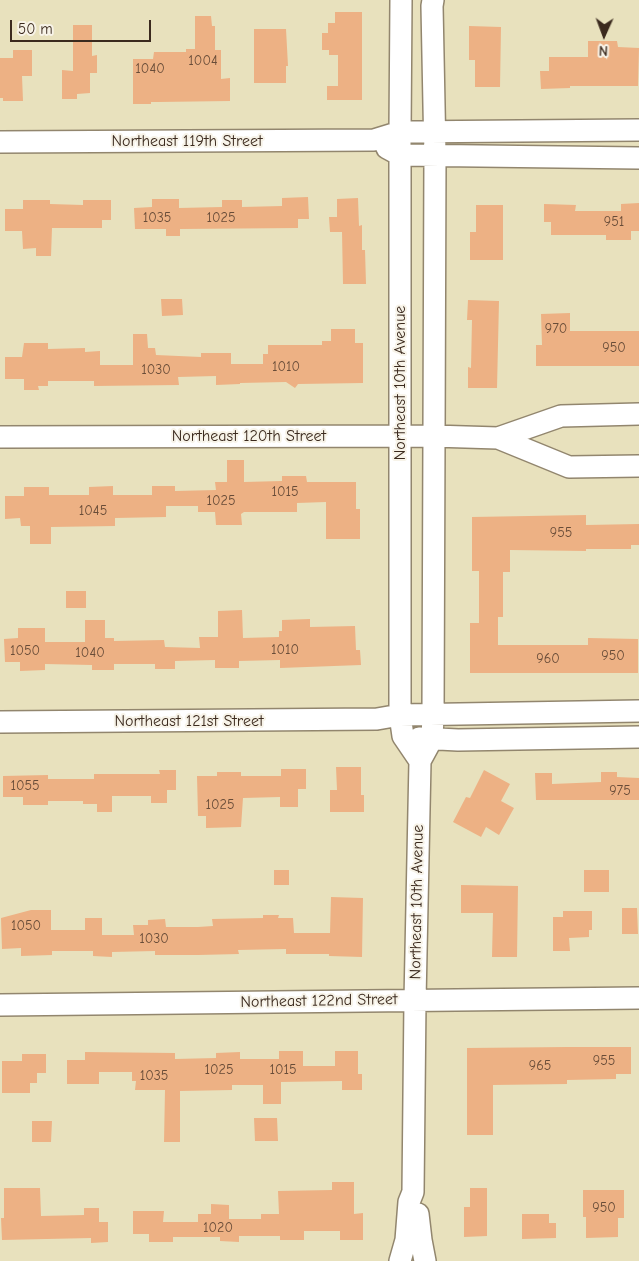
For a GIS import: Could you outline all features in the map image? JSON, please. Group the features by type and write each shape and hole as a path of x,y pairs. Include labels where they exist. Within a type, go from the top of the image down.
{"street":[{"name":"Northeast 10th Avenue","path":"401,0 400,715 403,736 420,761"},
{"name":"Northeast 10th Avenue","path":"400,1261 406,1240 409,1202 413,1192 414,1000 420,761 432,739 433,715 435,131 433,0"},
{"name":"Northeast 119th Street","path":"0,142 374,140 400,132 639,130"},
{"path":"374,140 400,155 639,158"},
{"name":"Northeast 120th Street","path":"498,438 561,416 639,414"},
{"name":"Northeast 120th Street","path":"0,437 433,436 498,438 570,467 639,466"},
{"name":"Northeast 121st Street","path":"0,722 377,719 400,715 639,711"},
{"path":"377,719 403,736 432,739 639,737"},
{"name":"Northeast 122nd Street","path":"0,1005 639,998"},
{"name":"Northeast 10th Avenue","path":"413,1192 417,1202 420,1240 425,1261"}],"building":[{"path":"335,12 362,12 362,100 327,100 327,86 338,86 338,55 329,55 329,50 322,50 322,33 328,33 328,23 335,23"},
{"path":"195,16 211,16 212,26 215,26 215,50 221,50 221,79 230,78 230,101 133,104 133,59 153,59 154,52 186,52 186,49 195,49"},
{"path":"73,25 92,25 92,56 97,55 97,73 90,73 90,93 77,94 77,99 62,99 62,70 73,71"},
{"path":"469,26 501,27 500,87 475,87 475,60 469,60"},
{"path":"254,29 286,29 288,66 286,66 286,83 254,83"},
{"path":"588,41 617,41 618,47 639,48 638,86 570,86 570,88 541,89 540,71 549,71 549,57 588,57"},
{"path":"13,50 32,50 32,76 22,76 23,101 3,101 3,98 0,98 0,58 13,58"},
{"path":"308,197 309,219 298,219 298,228 180,229 180,236 166,236 166,229 135,229 134,208 152,207 152,199 179,199 179,208 222,207 222,200 242,200 242,207 282,206 282,198"},
{"path":"358,198 359,226 362,225 362,250 365,250 366,284 343,284 342,232 330,232 329,217 337,217 337,199"},
{"path":"23,200 50,200 50,204 83,205 83,200 111,200 111,220 102,220 102,228 52,228 51,256 36,256 36,248 23,249 22,231 5,231 5,209 23,209"},
{"path":"639,203 639,231 631,231 631,240 606,240 606,235 551,235 551,222 544,222 544,204 576,205 575,211 621,211 621,204"},
{"path":"476,205 503,205 503,260 470,260 470,232 476,232"},
{"path":"161,299 182,299 183,315 162,316"},
{"path":"468,300 499,301 497,388 468,388 468,367 471,368 472,320 467,320"},
{"path":"570,313 570,331 639,331 639,366 536,366 536,345 542,345 541,314"},
{"path":"331,329 355,329 355,343 363,343 363,383 298,384 295,388 286,382 216,385 216,376 178,377 179,385 94,386 94,381 48,381 48,386 38,386 39,390 24,390 24,379 5,379 5,357 22,357 24,343 48,343 48,349 85,348 85,352 100,351 100,365 133,365 133,334 147,334 148,348 155,348 156,355 201,357 201,353 231,353 231,364 263,364 263,354 268,354 268,345 322,345 322,341 331,341"},
{"path":"227,460 244,460 244,482 282,481 282,476 306,476 307,482 356,482 356,509 360,509 360,539 326,539 326,502 297,503 297,512 244,512 241,514 242,525 216,525 215,512 198,512 198,506 166,506 166,517 115,518 115,526 51,527 51,544 30,544 30,526 21,526 20,518 5,519 5,496 24,496 24,487 49,487 49,495 89,495 89,487 113,486 113,495 152,495 152,486 175,486 175,491 216,490 215,482 227,482"},
{"path":"586,515 586,525 639,524 639,545 631,545 631,549 586,549 586,551 510,550 510,572 503,572 503,617 498,617 498,645 588,645 588,638 638,639 638,673 470,673 470,623 479,623 479,571 472,571 472,517"},
{"path":"66,591 86,591 86,608 66,608"},
{"path":"242,610 243,638 279,637 279,631 282,631 282,620 310,619 310,627 355,626 356,650 360,650 361,665 280,668 280,660 239,661 239,668 215,668 215,660 175,661 175,669 155,669 155,664 114,664 114,670 92,670 92,665 45,664 45,670 20,671 20,662 5,662 4,639 18,638 18,628 45,628 45,642 85,642 85,620 105,620 105,638 114,638 114,641 164,640 165,647 200,648 199,637 218,637 218,611"},
{"path":"336,767 361,767 361,795 364,795 364,812 330,812 330,790 337,790"},
{"path":"281,769 306,769 306,789 298,789 298,807 280,807 280,797 243,798 241,827 206,828 206,816 198,816 197,776 217,776 217,772 241,772 241,776 281,776"},
{"path":"159,770 176,770 176,790 167,790 167,803 151,803 151,796 112,796 112,812 97,812 97,804 83,804 83,801 48,801 48,805 23,805 23,797 3,797 3,776 48,775 48,779 94,779 94,774 160,774"},
{"path":"484,770 510,784 501,801 514,808 499,835 486,827 481,837 453,822 466,797 470,798"},
{"path":"601,772 617,772 617,777 639,778 639,800 536,800 535,773 552,773 552,784 601,782"},
{"path":"274,870 289,870 289,885 274,885"},
{"path":"584,870 609,870 609,892 584,892"},
{"path":"461,885 518,886 517,957 492,957 493,913 461,913"},
{"path":"331,897 363,898 362,957 329,956 329,954 286,954 286,949 238,950 239,954 198,955 155,955 155,951 112,952 112,957 93,956 93,951 52,951 52,955 21,956 21,948 2,949 1,918 31,910 51,910 51,930 85,930 85,918 102,918 102,935 134,935 133,925 148,925 148,920 165,919 166,927 198,927 213,926 212,919 263,918 263,915 279,915 278,918 293,918 294,933 330,933"},
{"path":"622,908 637,908 638,934 622,934"},
{"path":"563,911 592,911 592,930 589,930 589,937 569,938 570,951 553,951 553,917 563,917"},
{"path":"631,1047 631,1074 616,1074 616,1079 567,1080 567,1084 493,1085 493,1135 467,1135 467,1048"},
{"path":"279,1051 303,1051 303,1066 335,1066 335,1051 358,1051 358,1074 362,1074 362,1090 342,1090 342,1081 281,1082 281,1104 263,1104 263,1085 232,1085 232,1090 180,1091 180,1142 164,1142 165,1090 135,1090 136,1081 132,1081 132,1072 99,1072 99,1084 67,1084 67,1060 85,1060 85,1052 175,1053 175,1059 216,1058 216,1053 240,1052 240,1059 279,1059"},
{"path":"22,1054 46,1054 46,1073 37,1073 37,1083 30,1083 30,1093 2,1093 2,1061 22,1061"},
{"path":"254,1118 277,1118 278,1141 255,1141"},
{"path":"32,1121 52,1121 51,1142 32,1142"},
{"path":"332,1182 354,1182 354,1214 363,1213 363,1240 340,1240 340,1231 304,1231 304,1240 280,1240 280,1236 239,1236 239,1242 220,1241 220,1237 173,1237 173,1242 149,1242 149,1234 133,1234 133,1211 164,1211 163,1222 198,1222 198,1214 211,1214 211,1204 229,1205 229,1219 261,1219 261,1214 279,1214 278,1191 332,1190"},
{"path":"4,1188 40,1188 41,1216 84,1215 84,1208 99,1208 99,1222 108,1222 108,1242 91,1243 91,1238 2,1240 1,1218 4,1218"},
{"path":"470,1188 487,1188 487,1236 464,1237 464,1207 470,1207"},
{"path":"583,1190 624,1190 624,1218 618,1218 618,1237 586,1238 586,1217 583,1217"},
{"path":"522,1214 549,1214 549,1223 556,1223 556,1238 522,1239"}]}
